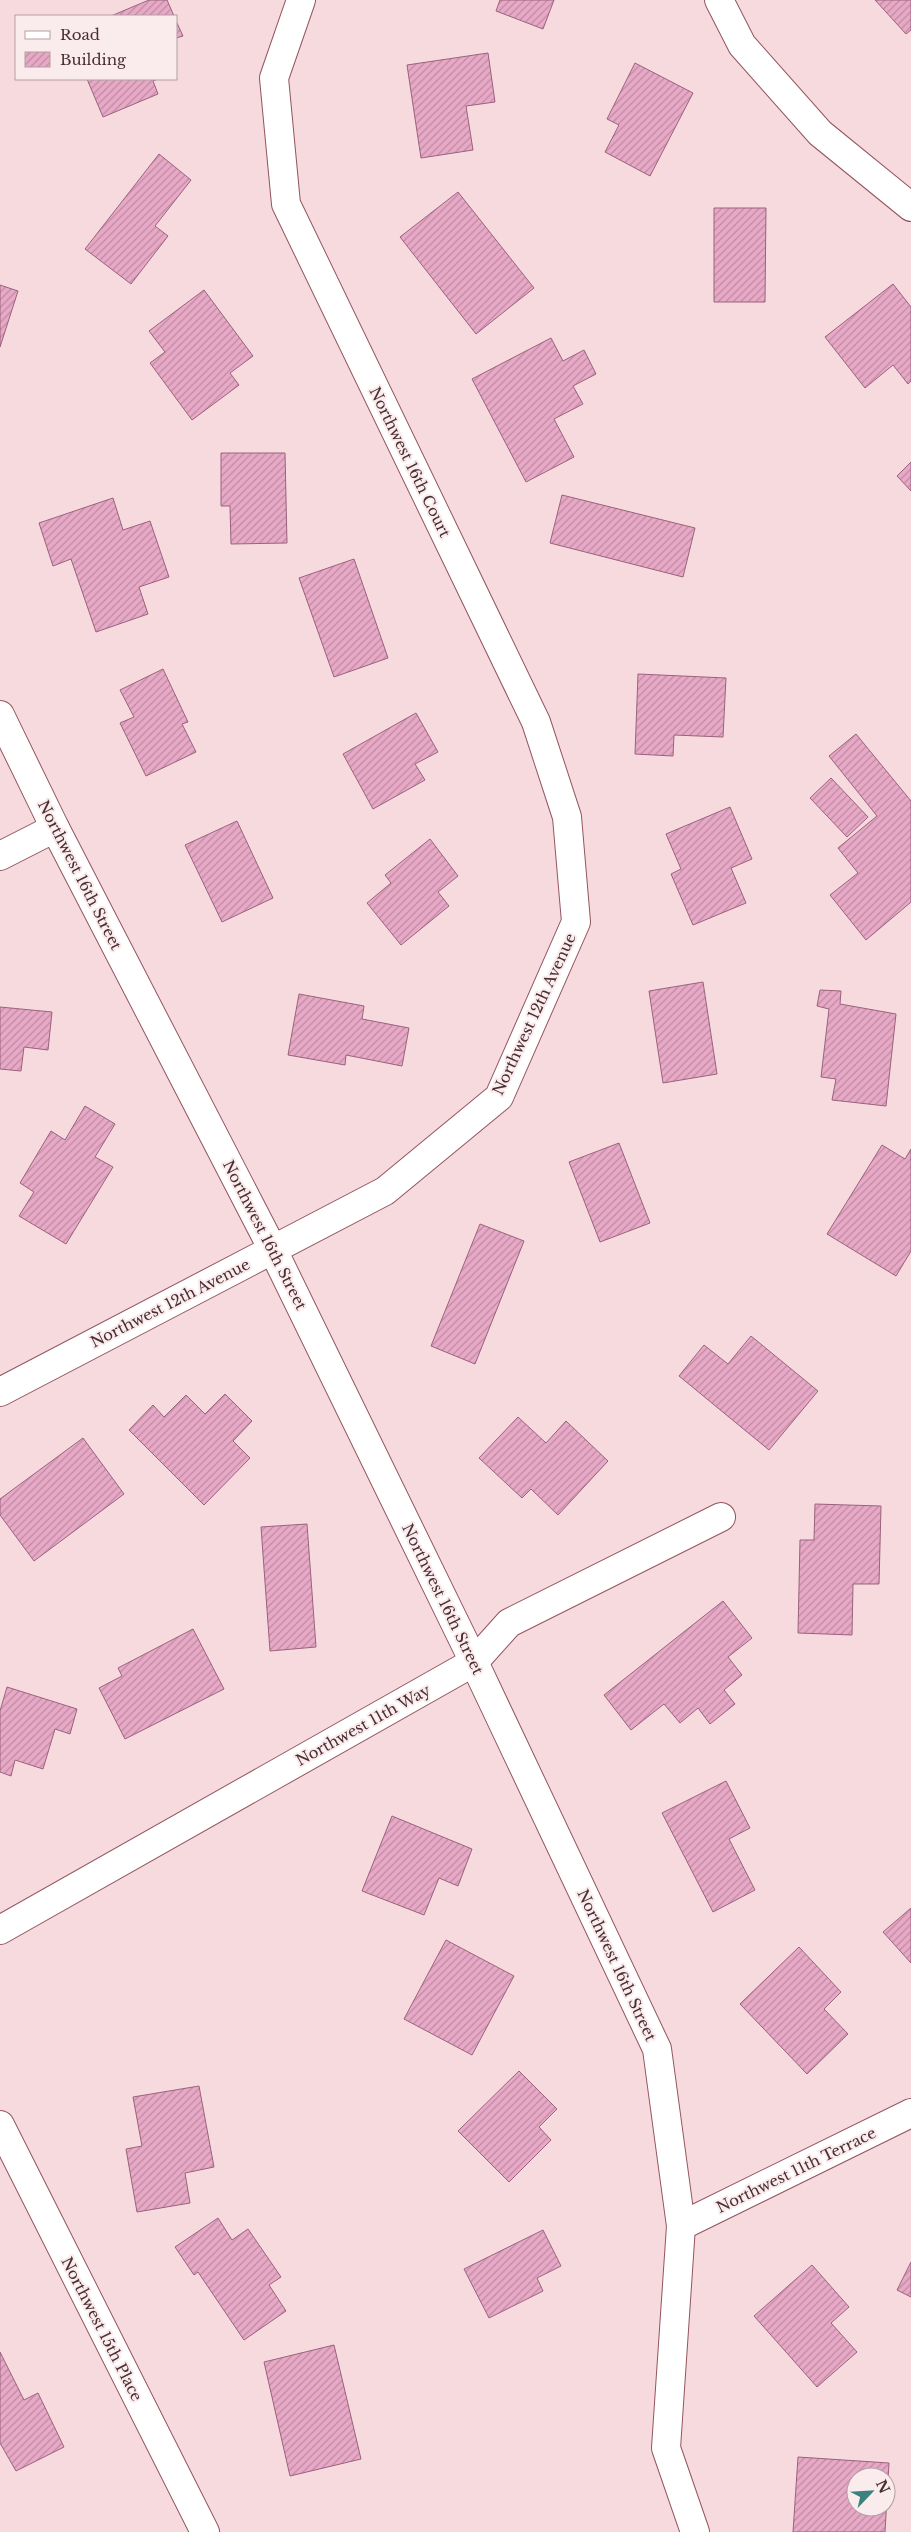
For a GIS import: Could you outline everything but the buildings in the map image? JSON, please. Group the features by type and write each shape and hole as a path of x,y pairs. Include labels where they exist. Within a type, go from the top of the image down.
{"street":[{"name":"Northwest 16th Court","path":"301,0 274,78 286,204 536,722 567,816 576,922"},
{"path":"719,0 742,45 820,133 911,207"},
{"name":"Northwest 16th Street","path":"0,716 55,828 273,1250 474,1662 657,2049 681,2226 666,2448 695,2532"},
{"path":"0,856 55,828"},
{"name":"Northwest 12th Avenue","path":"0,1392 384,1192 499,1097 576,922"},
{"name":"Northwest 11th Way","path":"0,1930 474,1662 509,1623 721,1517"},
{"name":"Northwest 11th Terrace","path":"681,2226 911,2113"},
{"name":"Northwest 15th Place","path":"0,2125 205,2532"}]}
